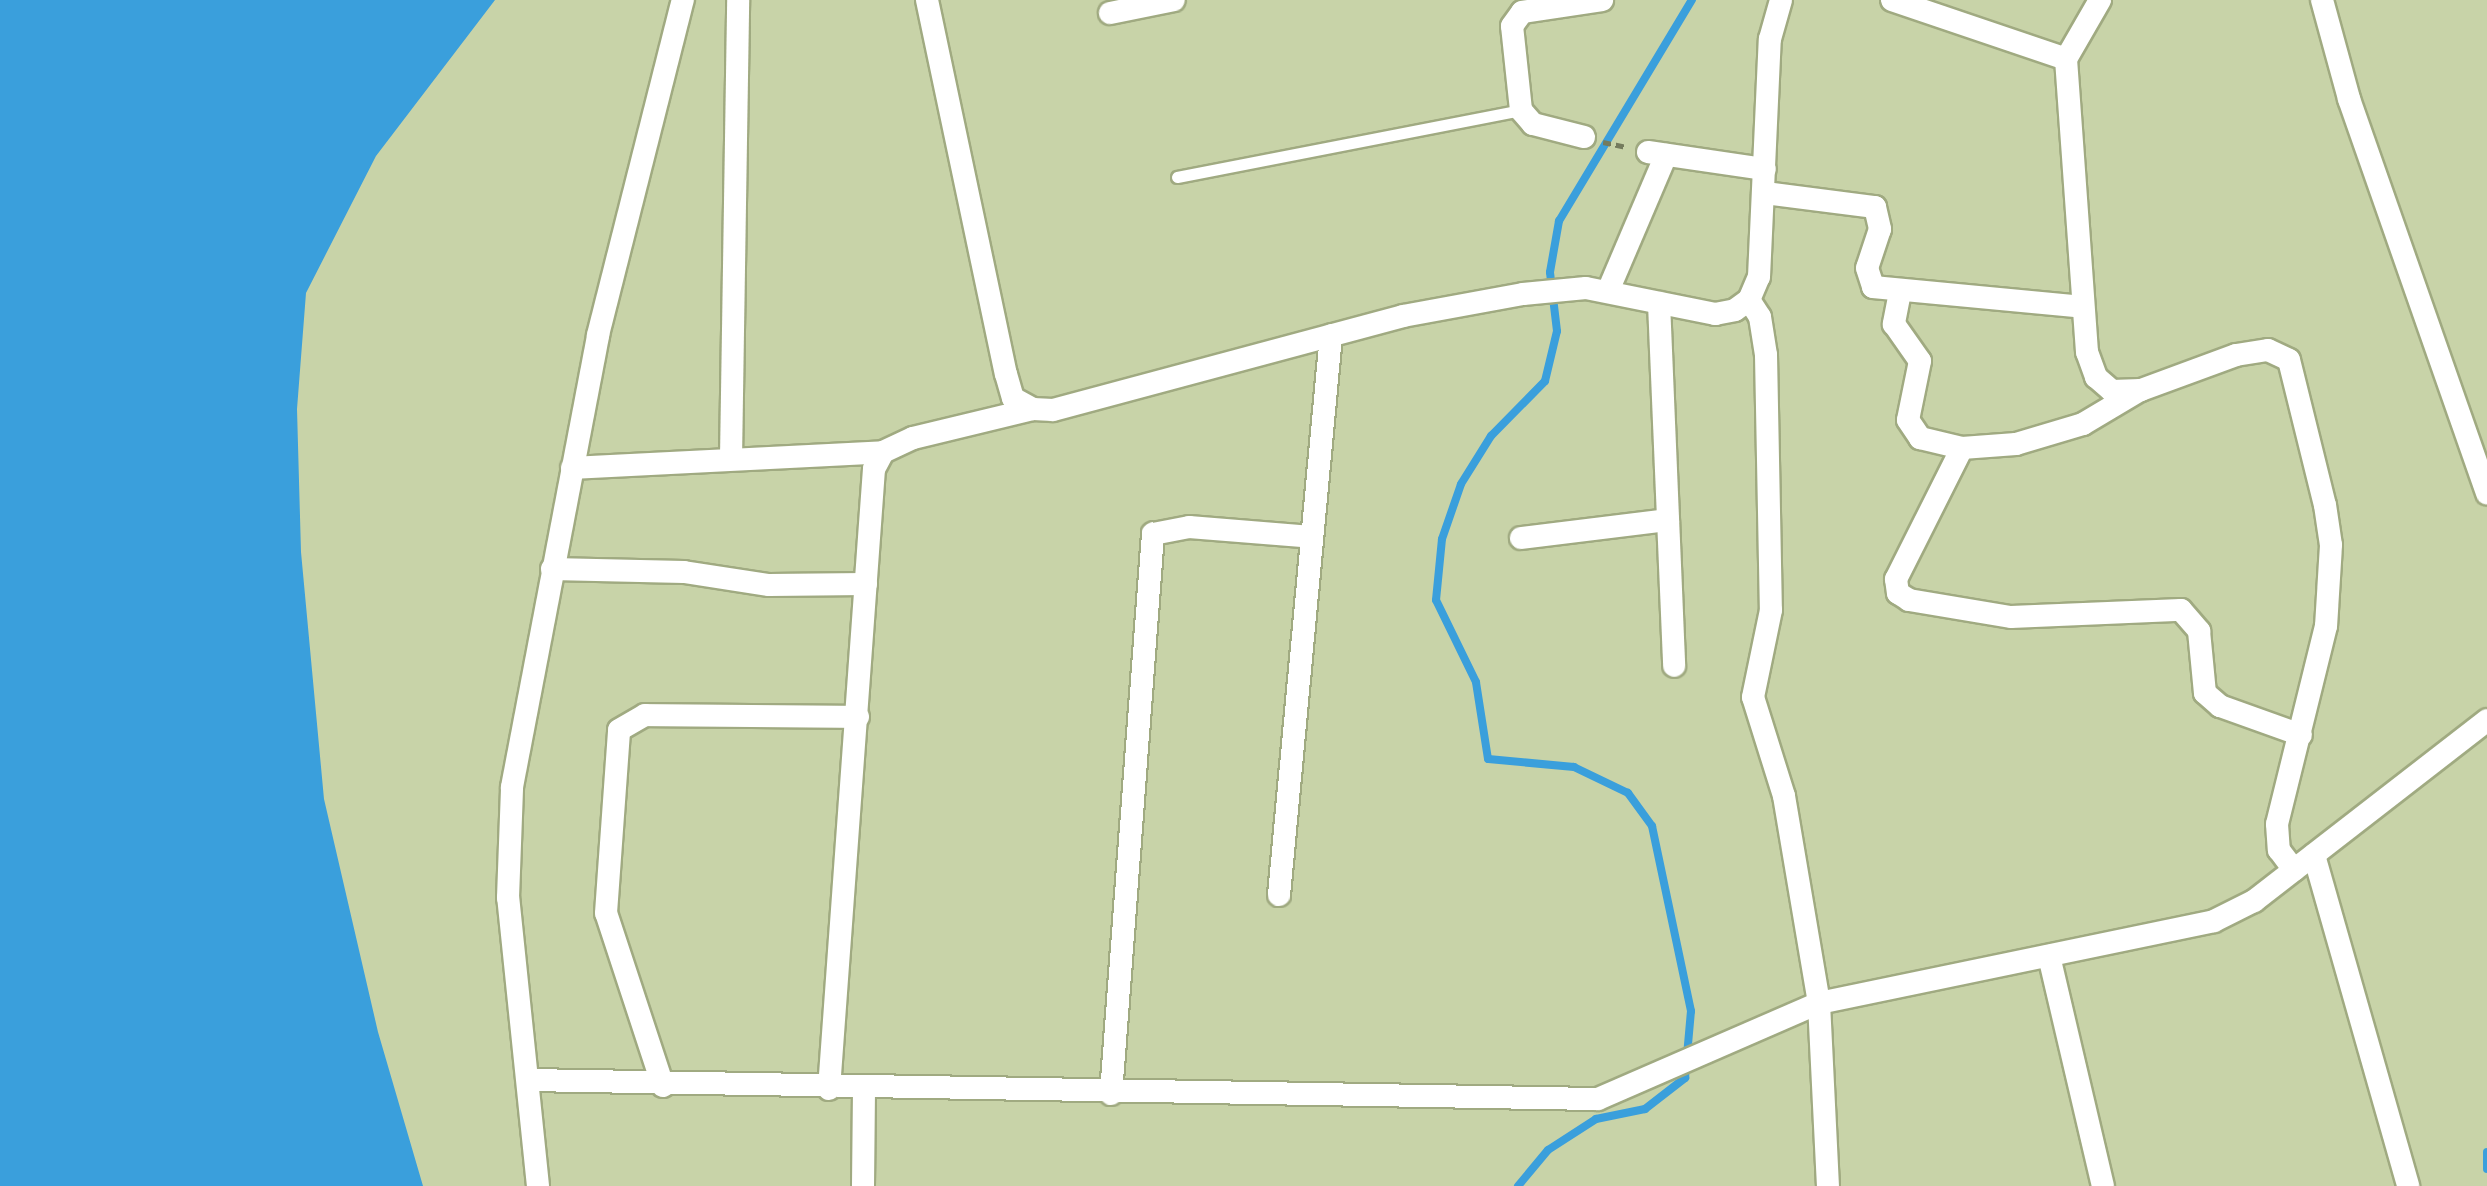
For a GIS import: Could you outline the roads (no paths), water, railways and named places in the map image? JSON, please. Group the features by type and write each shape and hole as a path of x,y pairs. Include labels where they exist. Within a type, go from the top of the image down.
{"street":[{"path":"538,1186 507,840 524,710 598,335 683,0"},
{"path":"731,458 738,0"},
{"path":"926,0 1006,374 1013,398 1032,409"},
{"path":"1110,13 1174,0"},
{"path":"1584,138 1532,124 1521,110 1510,44 1522,12 1602,0"},
{"path":"572,468 883,452 913,438 1032,409 1053,410 1331,335 1522,294 1597,290 1715,314 1749,300 1760,276 1770,40 1781,0"},
{"path":"1892,0 2066,59"},
{"path":"2100,0 2066,59 2083,307 2096,378 2112,391 2141,390"},
{"path":"2322,0 2349,99 2487,494"},
{"path":"1597,290 1658,154 1875,207 1880,228 1868,279 1873,287 2083,307"},
{"path":"1900,292 1894,324 1920,361 1909,430 1962,448 2062,433 2141,390 2236,355 2268,350 2289,360 2330,544 2326,626 2276,824 2278,850 2294,870"},
{"path":"1749,300 1760,316 1766,356 1771,610 1752,697 1784,796 1819,1004 1828,1186"},
{"path":"1659,303 1674,666"},
{"path":"1279,895 1331,335"},
{"path":"1962,448 1896,579 1898,593 1933,606 2011,616 2180,610 2198,631 2205,693 2220,706 2301,735"},
{"path":"829,1088 871,490 883,452"},
{"path":"1520,538 1668,520"},
{"path":"1110,1094 1153,534 1188,527 1312,537"},
{"path":"552,569 684,572 769,585 866,584"},
{"path":"663,1086 606,913 618,730 645,715 858,717"},
{"path":"528,1080 663,1086 1577,1102 1617,1094 1673,1062 1728,1044 1819,1004 2214,920 2294,870 2487,720"},
{"path":"2314,855 2408,1186"},
{"path":"2049,956 2103,1186"},
{"path":"864,1090 864,1186"}],"lane":[{"path":"1176,178 1521,110"}],"water":[{"path":"0,0 495,0 376,156 306,293 297,409 301,552 324,799 378,1032 423,1186 0,1186"}],"waterway":[{"path":"1518,1186 1548,1150 1596,1119 1645,1109 1685,1078 1691,1011 1652,826 1628,793 1574,767 1488,759 1476,682 1436,600 1442,539 1461,484 1491,436 1545,381 1557,331 1550,272 1559,221 1692,0"},
{"path":"2487,1152 2487,1169"}]}
